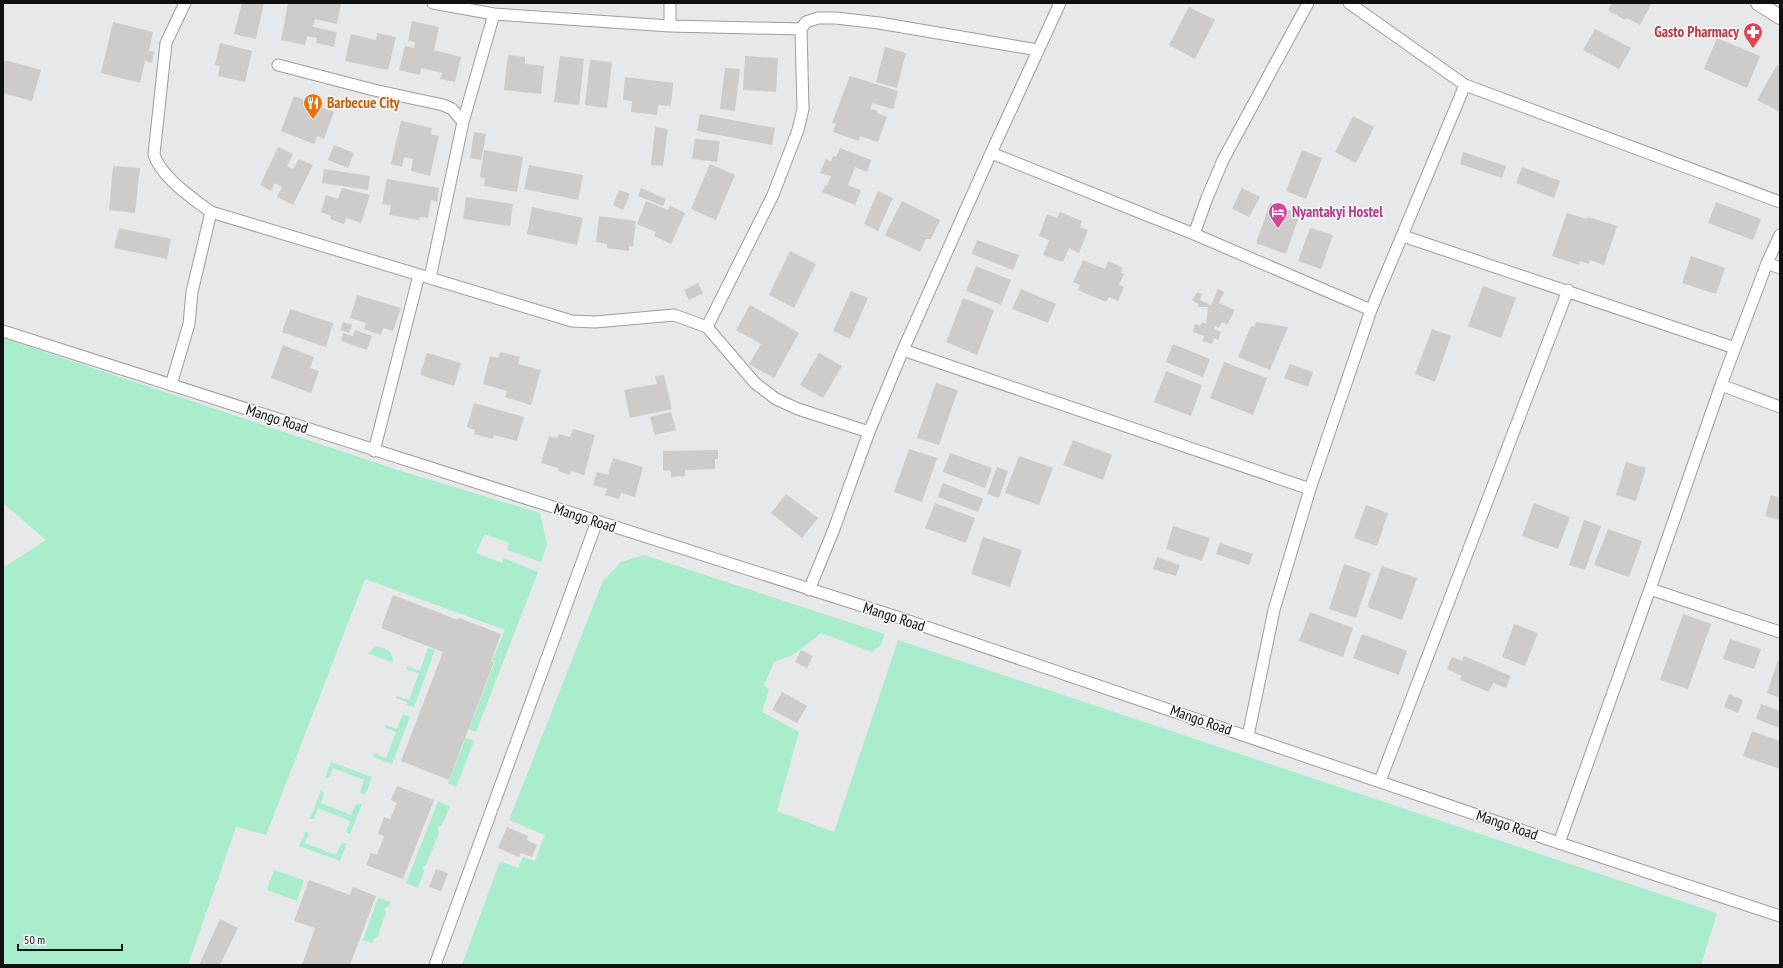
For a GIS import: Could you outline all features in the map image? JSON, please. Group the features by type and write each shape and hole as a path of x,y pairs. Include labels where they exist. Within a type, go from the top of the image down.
{"street":[{"path":"185,3 166,43 154,154 158,164 174,182 211,212 572,321 595,322 674,315 707,327 755,383 776,399 798,409 869,432"},
{"path":"433,3 494,14 670,26 801,29"},
{"path":"670,3 670,26"},
{"path":"809,590 834,529 869,432 903,350 1060,3"},
{"path":"1194,234 1223,160 1308,3"},
{"path":"1349,3 1465,85 1780,202"},
{"path":"1758,3 1780,17"},
{"path":"430,278 463,122 494,14"},
{"path":"707,327 773,195 798,130 803,109 801,29 806,22 818,18 836,18 879,23 1038,50"},
{"path":"278,65 374,90 443,105 452,110 463,122"},
{"path":"1248,736 1274,610 1310,489 1371,310 1465,85"},
{"path":"991,153 1194,234 1371,310"},
{"path":"171,385 189,324 192,292 211,212"},
{"path":"1559,843 1650,589 1721,384 1767,263 1780,235"},
{"path":"1403,236 1568,290 1735,348"},
{"path":"1767,263 1780,268"},
{"path":"374,451 419,275"},
{"path":"1380,781 1568,290"},
{"name":"Mango Road","path":"3,331 374,451 897,617 1559,843 1780,916"},
{"path":"903,350 1310,489"},
{"path":"1721,384 1780,407"},
{"path":"435,965 597,521"},
{"path":"1650,589 1780,632"}],"green space":[{"path":"3,338 401,471 540,513 547,544 541,562 507,550 509,543 485,534 476,553 502,563 504,558 538,572 476,732 469,729 495,661 492,660 505,630 365,579 266,835 236,827 188,965 3,965 3,568 46,540 3,503"},
{"path":"644,555 885,634 880,646 872,652 821,633 793,655 774,662 764,686 769,689 762,712 799,732 777,811 834,832 898,640 1717,913 1701,965 462,965 500,861 518,868 523,857 535,861 545,835 509,820 603,581 621,562"},
{"path":"375,647 388,650 392,656 393,663 368,653"},
{"path":"428,648 435,650 414,707 407,705 407,702 396,698 397,696 409,700 419,673 406,669 407,666 420,671"},
{"path":"403,714 410,717 392,764 373,757 374,753 386,758 396,732 385,728 386,725 397,729"},
{"path":"466,738 474,741 456,787 448,783"},
{"path":"331,762 372,777 365,795 360,792 364,780 333,768 329,778 325,778"},
{"path":"321,790 324,793 321,803 351,815 356,804 362,804 350,834 346,832 350,821 318,808 314,819 310,819"},
{"path":"438,801 450,806 442,825 437,828 439,833 426,865 423,867 424,872 418,888 406,883"},
{"path":"306,831 309,834 305,843 336,855 341,844 347,843 340,861 299,846"},
{"path":"274,870 304,880 297,901 267,890"},
{"path":"378,898 391,902 389,906 384,909 386,912 377,938 375,938 372,943 363,940"}],"building":[{"path":"242,3 264,3 256,39 234,34"},
{"path":"288,3 341,3 337,24 315,19 313,27 337,32 334,47 316,43 317,38 307,36 305,45 281,40"},
{"path":"1612,3 1652,3 1640,25 1627,18 1625,20 1608,10"},
{"path":"1189,7 1215,20 1195,59 1169,45"},
{"path":"412,21 439,27 434,50 461,57 455,82 440,79 442,73 421,68 420,75 399,70 405,46 414,48 415,42 408,41"},
{"path":"113,22 153,32 149,51 154,52 152,63 145,61 140,83 101,73"},
{"path":"1595,29 1631,48 1619,69 1583,50"},
{"path":"377,33 396,37 388,70 345,61 351,34 376,40"},
{"path":"1717,38 1760,56 1747,88 1704,69"},
{"path":"220,43 252,51 245,82 218,76 220,66 215,65"},
{"path":"885,47 906,53 897,88 876,82"},
{"path":"508,55 525,57 525,64 544,66 541,94 504,90"},
{"path":"560,56 584,59 579,105 554,102"},
{"path":"745,56 778,58 776,92 743,90"},
{"path":"5,60 41,70 32,101 3,93 3,68"},
{"path":"590,60 612,62 607,108 585,105"},
{"path":"1777,65 1780,66 1780,112 1757,100"},
{"path":"725,68 740,69 735,111 720,109"},
{"path":"850,76 898,91 893,109 872,103 870,110 872,109 877,111 877,113 887,117 878,142 860,136 859,141 833,132 836,124 832,123"},
{"path":"625,77 673,83 671,106 658,105 657,115 631,112 632,101 623,100"},
{"path":"294,96 334,112 324,139 317,136 314,144 281,131"},
{"path":"700,114 775,128 772,145 697,131"},
{"path":"1353,116 1374,127 1356,163 1335,152"},
{"path":"401,121 432,128 431,134 439,136 430,176 411,171 413,159 404,157 402,167 391,164"},
{"path":"655,127 668,129 663,166 651,165"},
{"path":"474,132 486,134 481,160 470,158"},
{"path":"695,139 720,141 717,162 692,159"},
{"path":"334,145 354,153 348,168 328,160"},
{"path":"278,147 293,154 287,166 293,169 299,159 313,165 293,205 277,197 282,187 275,183 271,191 260,185"},
{"path":"840,148 871,160 867,172 855,167 848,185 861,190 855,205 822,192 825,185 827,186 831,176 820,173 826,159 831,162 833,156 836,157"},
{"path":"484,150 523,157 517,192 484,186 485,178 480,177"},
{"path":"1302,150 1322,158 1306,199 1286,191"},
{"path":"1463,152 1506,166 1502,178 1460,164"},
{"path":"710,164 735,175 716,220 691,209"},
{"path":"529,165 583,175 578,200 524,189"},
{"path":"113,166 140,168 135,213 109,210"},
{"path":"1522,167 1560,181 1554,198 1516,183"},
{"path":"324,169 370,176 368,190 322,183"},
{"path":"387,179 439,188 437,202 431,200 428,218 420,217 419,220 389,215 391,205 382,204"},
{"path":"342,188 370,195 361,223 346,218 344,224 330,219 331,216 321,212 326,195 338,199"},
{"path":"641,188 666,199 663,206 638,196"},
{"path":"1242,188 1260,197 1249,217 1232,209"},
{"path":"619,190 630,194 623,210 613,205"},
{"path":"878,191 893,198 878,231 864,224"},
{"path":"466,197 513,204 510,226 463,219"},
{"path":"646,201 668,210 670,206 685,213 671,244 654,236 656,232 637,224"},
{"path":"902,201 940,220 931,239 926,239 920,252 885,235"},
{"path":"1716,202 1761,219 1753,240 1708,223"},
{"name":"Nyantakyi Hostel","path":"1270,203 1300,214 1286,254 1256,243"},
{"path":"532,207 583,218 577,245 527,234"},
{"path":"1060,212 1082,221 1080,227 1088,230 1079,253 1069,248 1063,262 1043,255 1049,240 1039,236 1047,214 1057,218"},
{"path":"1567,213 1587,219 1588,217 1617,226 1604,265 1590,260 1589,264 1580,261 1579,265 1552,256"},
{"path":"599,216 636,221 633,247 629,246 629,251 607,248 607,244 596,242"},
{"path":"119,228 171,239 167,259 114,248"},
{"path":"1310,228 1333,235 1321,269 1298,261"},
{"path":"977,240 1019,255 1013,270 972,254"},
{"path":"790,251 816,264 794,308 769,295"},
{"path":"1691,256 1725,268 1716,294 1682,283"},
{"path":"1083,260 1105,269 1108,261 1123,268 1121,273 1124,274 1119,285 1124,287 1118,301 1109,297 1106,302 1078,290 1080,285 1073,282"},
{"path":"976,266 1011,280 1001,305 966,291"},
{"path":"698,283 703,293 689,300 684,290"},
{"path":"1483,286 1516,298 1501,338 1468,326"},
{"path":"1021,289 1056,304 1048,323 1012,309"},
{"path":"1218,289 1224,292 1219,303 1235,310 1227,325 1222,322 1219,327 1214,326 1215,329 1221,332 1218,340 1214,338 1212,344 1202,341 1204,336 1193,332 1195,324 1200,326 1202,322 1206,324 1208,307 1198,307 1198,304 1192,300 1197,292 1202,294 1200,300 1211,305"},
{"path":"851,291 868,298 850,339 833,331"},
{"path":"357,295 401,308 393,331 383,328 381,335 364,329 366,323 350,318"},
{"path":"963,298 994,310 977,355 946,342"},
{"path":"750,305 799,333 774,378 749,364 761,344 736,330"},
{"path":"290,309 333,323 326,347 282,332"},
{"path":"343,322 352,325 349,333 340,330"},
{"path":"1256,322 1288,327 1270,370 1238,357 1251,326 1254,327"},
{"path":"1432,329 1451,336 1435,382 1415,374"},
{"path":"355,330 372,336 367,350 341,341 343,333 353,336"},
{"path":"1173,344 1210,359 1203,377 1166,362"},
{"path":"283,345 314,357 310,368 319,371 311,393 271,378"},
{"path":"500,352 520,357 518,364 541,370 531,405 505,397 507,391 483,384 490,356 498,358"},
{"path":"427,353 461,363 454,386 420,375"},
{"path":"819,353 842,366 823,398 800,385"},
{"path":"1224,362 1267,378 1253,415 1210,398"},
{"path":"1290,364 1313,372 1308,387 1284,378"},
{"path":"1166,371 1202,385 1191,416 1154,402"},
{"path":"664,375 672,409 630,418 624,390 657,384 655,376"},
{"path":"936,383 958,390 939,445 917,438"},
{"path":"474,403 524,417 517,441 494,435 493,439 474,434 475,430 467,427"},
{"path":"671,412 676,430 655,435 650,417"},
{"path":"573,429 595,435 584,475 571,471 570,475 558,471 558,468 541,463 549,436 557,438 559,434 570,437"},
{"path":"1073,440 1112,455 1103,480 1063,465"},
{"path":"909,449 937,458 922,502 894,492"},
{"path":"718,450 718,459 715,459 715,469 685,470 685,476 671,477 671,471 663,470 663,451"},
{"path":"950,453 992,468 985,488 943,472"},
{"path":"1019,456 1053,468 1039,505 1005,493"},
{"path":"613,458 643,467 635,497 621,493 619,499 605,495 607,489 593,485 597,472 608,475"},
{"path":"1626,462 1646,468 1636,501 1616,495"},
{"path":"997,467 1008,471 999,498 987,494"},
{"path":"943,483 983,499 978,512 938,497"},
{"path":"786,494 818,518 802,538 771,513"},
{"path":"1771,495 1780,498 1780,520 1765,516"},
{"path":"935,503 975,518 966,543 925,528"},
{"path":"1534,503 1570,517 1558,549 1522,536"},
{"path":"1366,505 1388,513 1377,546 1354,538"},
{"path":"1584,520 1601,526 1585,570 1569,565"},
{"path":"1173,526 1210,538 1202,561 1166,549"},
{"path":"1608,529 1642,541 1629,577 1594,565"},
{"path":"983,537 1022,550 1010,587 971,574"},
{"path":"1220,543 1253,554 1249,565 1216,554"},
{"path":"1157,557 1180,565 1176,576 1153,569"},
{"path":"1344,564 1371,573 1356,618 1329,609"},
{"path":"1382,566 1417,578 1402,620 1367,607"},
{"path":"393,595 458,620 459,618 501,634 491,661 494,662 449,780 401,761 443,652 381,628"},
{"path":"1310,612 1353,628 1343,657 1299,641"},
{"path":"1683,614 1711,624 1688,689 1660,680"},
{"path":"1514,624 1538,633 1525,666 1502,657"},
{"path":"1362,634 1407,651 1399,675 1353,658"},
{"path":"1730,639 1761,649 1754,669 1723,659"},
{"path":"801,650 813,656 807,668 795,662"},
{"path":"1464,656 1511,676 1506,688 1493,683 1489,692 1460,680 1462,676 1447,669 1452,657 1462,661"},
{"path":"1778,660 1780,661 1780,698 1767,693"},
{"path":"782,692 807,706 797,723 772,710"},
{"path":"1729,694 1743,700 1738,713 1724,707"},
{"path":"1761,704 1780,711 1780,728 1756,719"},
{"path":"1752,731 1780,741 1780,769 1743,756"},
{"path":"397,786 434,800 403,879 366,865 371,853 377,855 384,836 378,834 384,817 390,819 397,803 391,800"},
{"path":"507,827 528,836 527,840 537,845 532,857 521,853 519,857 498,848"},
{"path":"436,869 448,873 441,891 429,887"},
{"path":"309,880 350,895 353,887 376,896 350,965 302,965 315,928 294,921"},
{"path":"220,919 238,928 220,965 199,965"}],"place":[{"name":"Gasto Pharmacy","path":"1753,49"},
{"name":"Barbecue City","path":"313,120"},
{"name":"Nyantakyi Hostel","path":"1278,229"}]}
